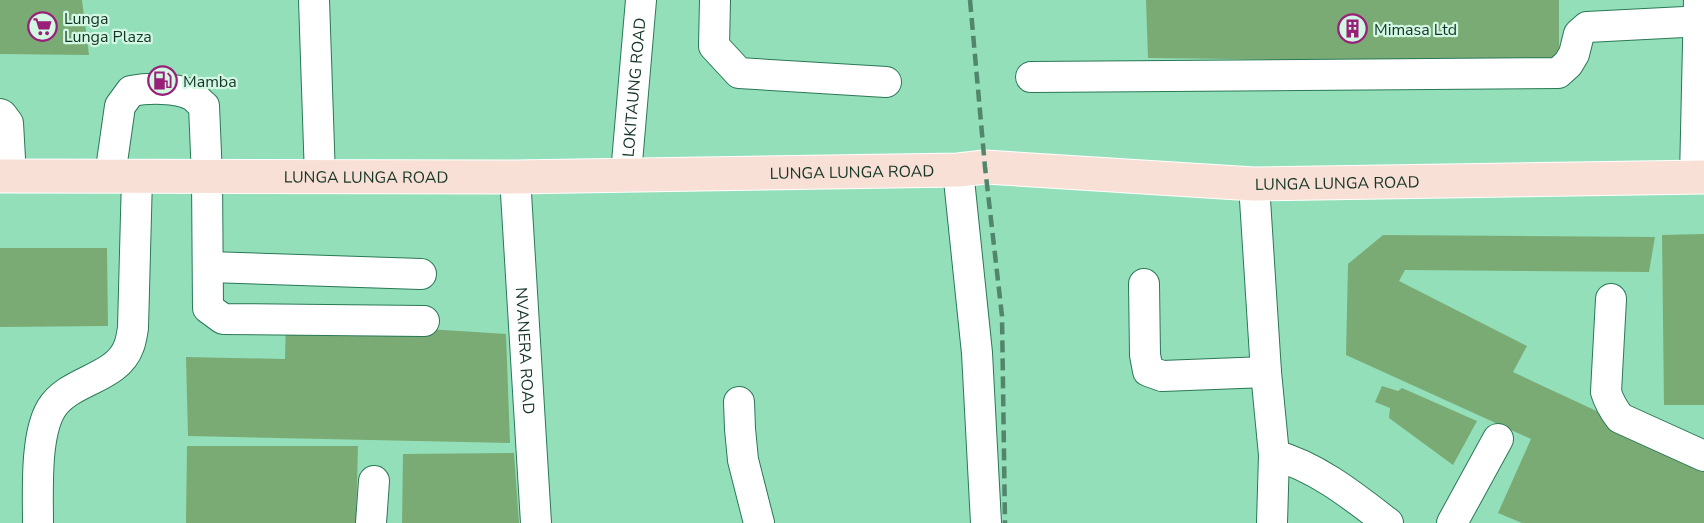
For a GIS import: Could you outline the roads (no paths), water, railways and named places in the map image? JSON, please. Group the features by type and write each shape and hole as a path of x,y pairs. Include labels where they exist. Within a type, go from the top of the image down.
{"main road":[{"name":"LUNGA LUNGA ROAD","path":"6,176 515,177 958,170 985,167 1254,184 1700,177"}],"street":[{"path":"314,0 320,177"},
{"name":"LOKITAUNG ROAD","path":"626,174 641,0"},
{"path":"715,0 714,46 739,73 886,82"},
{"path":"1032,77 1558,73 1568,64 1574,54 1579,34 1587,27 1701,14 1700,177"},
{"path":"38,523 39,456 51,409 70,390 117,364 129,348 133,328 120,106 130,91 145,89 183,92 194,97 204,106 208,308 223,319 424,321"},
{"path":"0,114 8,123 6,176"},
{"path":"958,170 977,353 986,523"},
{"name":"NVANERA ROAD","path":"515,177 536,523"},
{"path":"1254,184 1266,372 1274,455 1272,523"},
{"path":"208,267 421,274"},
{"path":"1144,285 1144,355 1148,371 1162,376 1266,372"},
{"path":"1611,299 1606,392 1613,410 1620,417 1704,456"},
{"path":"739,402 743,460 759,523"},
{"path":"1452,523 1498,439"},
{"path":"1274,455 1294,460 1316,472 1388,523"},
{"path":"371,523 374,481"}],"railway":[{"path":"970,0 985,167 1002,316 1005,523"}],"place":[{"name":"Lunga Lunga Plaza","path":"43,27"},
{"name":"Mimasa Ltd","path":"1353,29"},
{"name":"Mamba","path":"162,81"}]}
